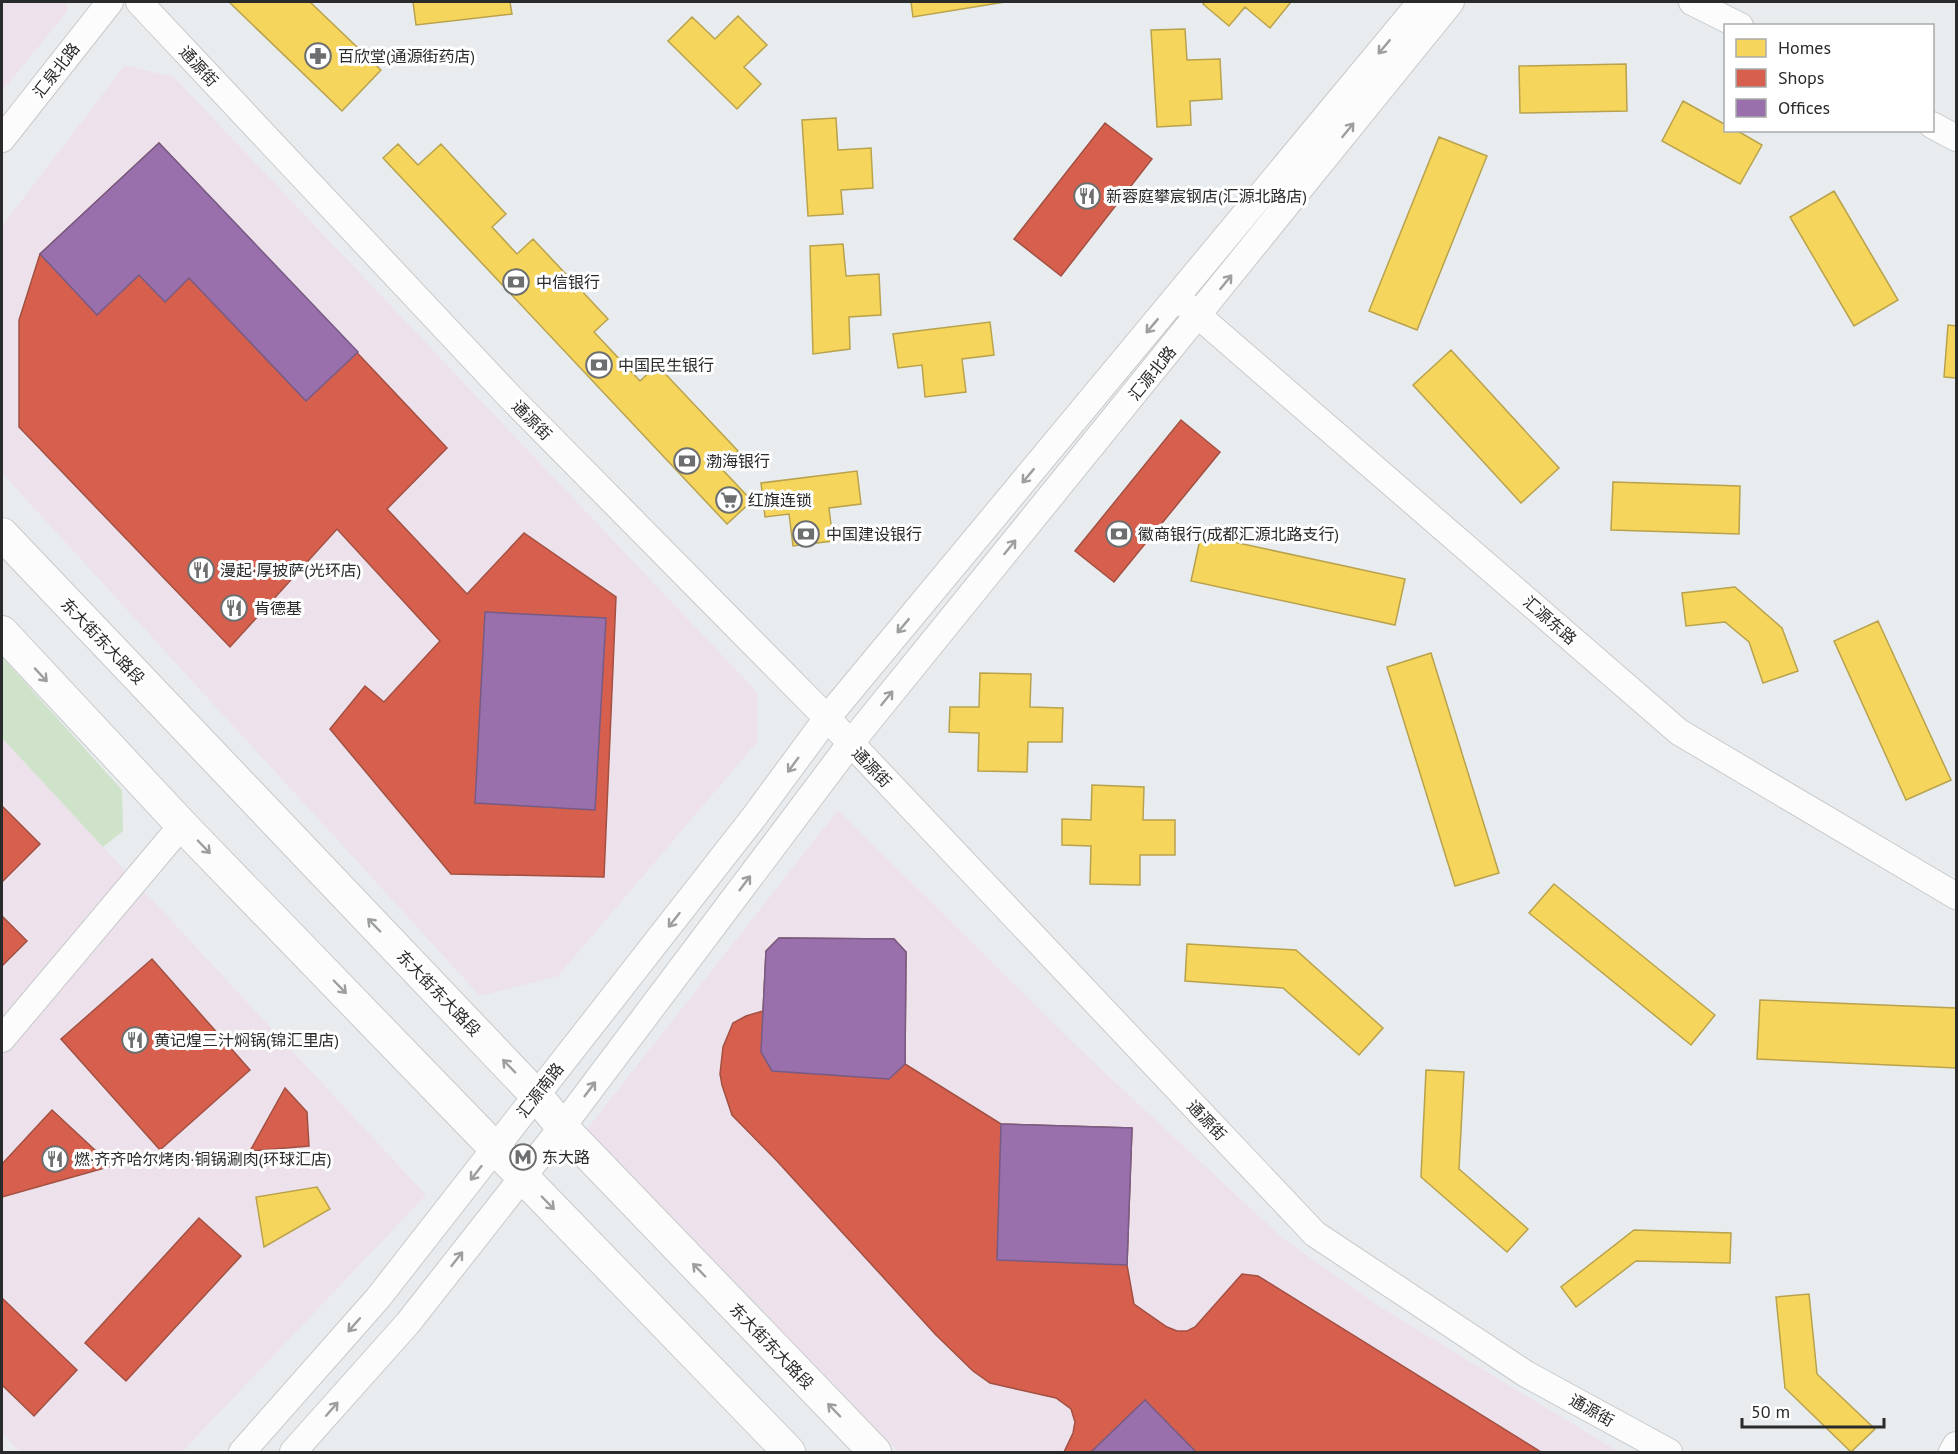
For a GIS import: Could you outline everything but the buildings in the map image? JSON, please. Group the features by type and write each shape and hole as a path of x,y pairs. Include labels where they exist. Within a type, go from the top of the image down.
{"main road":[{"name":"东大街东大路段","path":"2,534 536,1095 562,1127 875,1452"},
{"path":"2,632 182,825 789,1452"}],"street":[{"name":"汇泉北路","path":"2,139 110,2"},
{"name":"通源街","path":"139,2 511,398 827,718 1315,1234 1526,1374 1669,1452"},
{"name":"汇源北路","path":"827,718 1421,2"},
{"name":"汇源北路","path":"850,744 1451,2"},
{"path":"1692,2 1736,24"},
{"path":"1934,126 1956,138"},
{"name":"汇源东路","path":"1177,297 1679,732 1956,896"},
{"name":"汇源南路","path":"242,1452 378,1298 754,817 827,718"},
{"path":"293,1452 408,1323 562,1127 850,744"},
{"path":"2,1039 182,825"},
{"path":"1953,1452 1956,1445"}],"shaded area":[{"path":"2,2 67,2 67,12 2,91"},
{"path":"125,65 174,77 757,692 758,741 558,976 480,996 2,473 2,226"},
{"path":"2,738 426,1195 182,1452 20,1452 2,1433"},
{"path":"838,810 1087,1056 1281,1237 1380,1307 1619,1452 899,1452 587,1129"}],"green space":[{"path":"2,657 122,790 123,831 103,847 2,738"}],"place":[{"name":"百欣堂(通源街药店)","path":"318,56"},
{"name":"新蓉庭攀宸钢店(汇源北路店)","path":"1087,196"},
{"name":"中信银行","path":"516,282"},
{"name":"中国民生银行","path":"599,365"},
{"name":"渤海银行","path":"687,461"},
{"name":"红旗连锁","path":"729,500"},
{"name":"中国建设银行","path":"806,534"},
{"name":"徽商银行(成都汇源北路支行)","path":"1119,534"},
{"name":"漫起·厚披萨(光环店)","path":"201,570"},
{"name":"肯德基","path":"234,608"},
{"name":"黄记煌三汁焖锅(锦汇里店)","path":"135,1040"},
{"name":"东大路","path":"523,1157"},
{"name":"燃·齐齐哈尔烤肉·铜锅涮肉(环球汇店)","path":"55,1159"}]}
